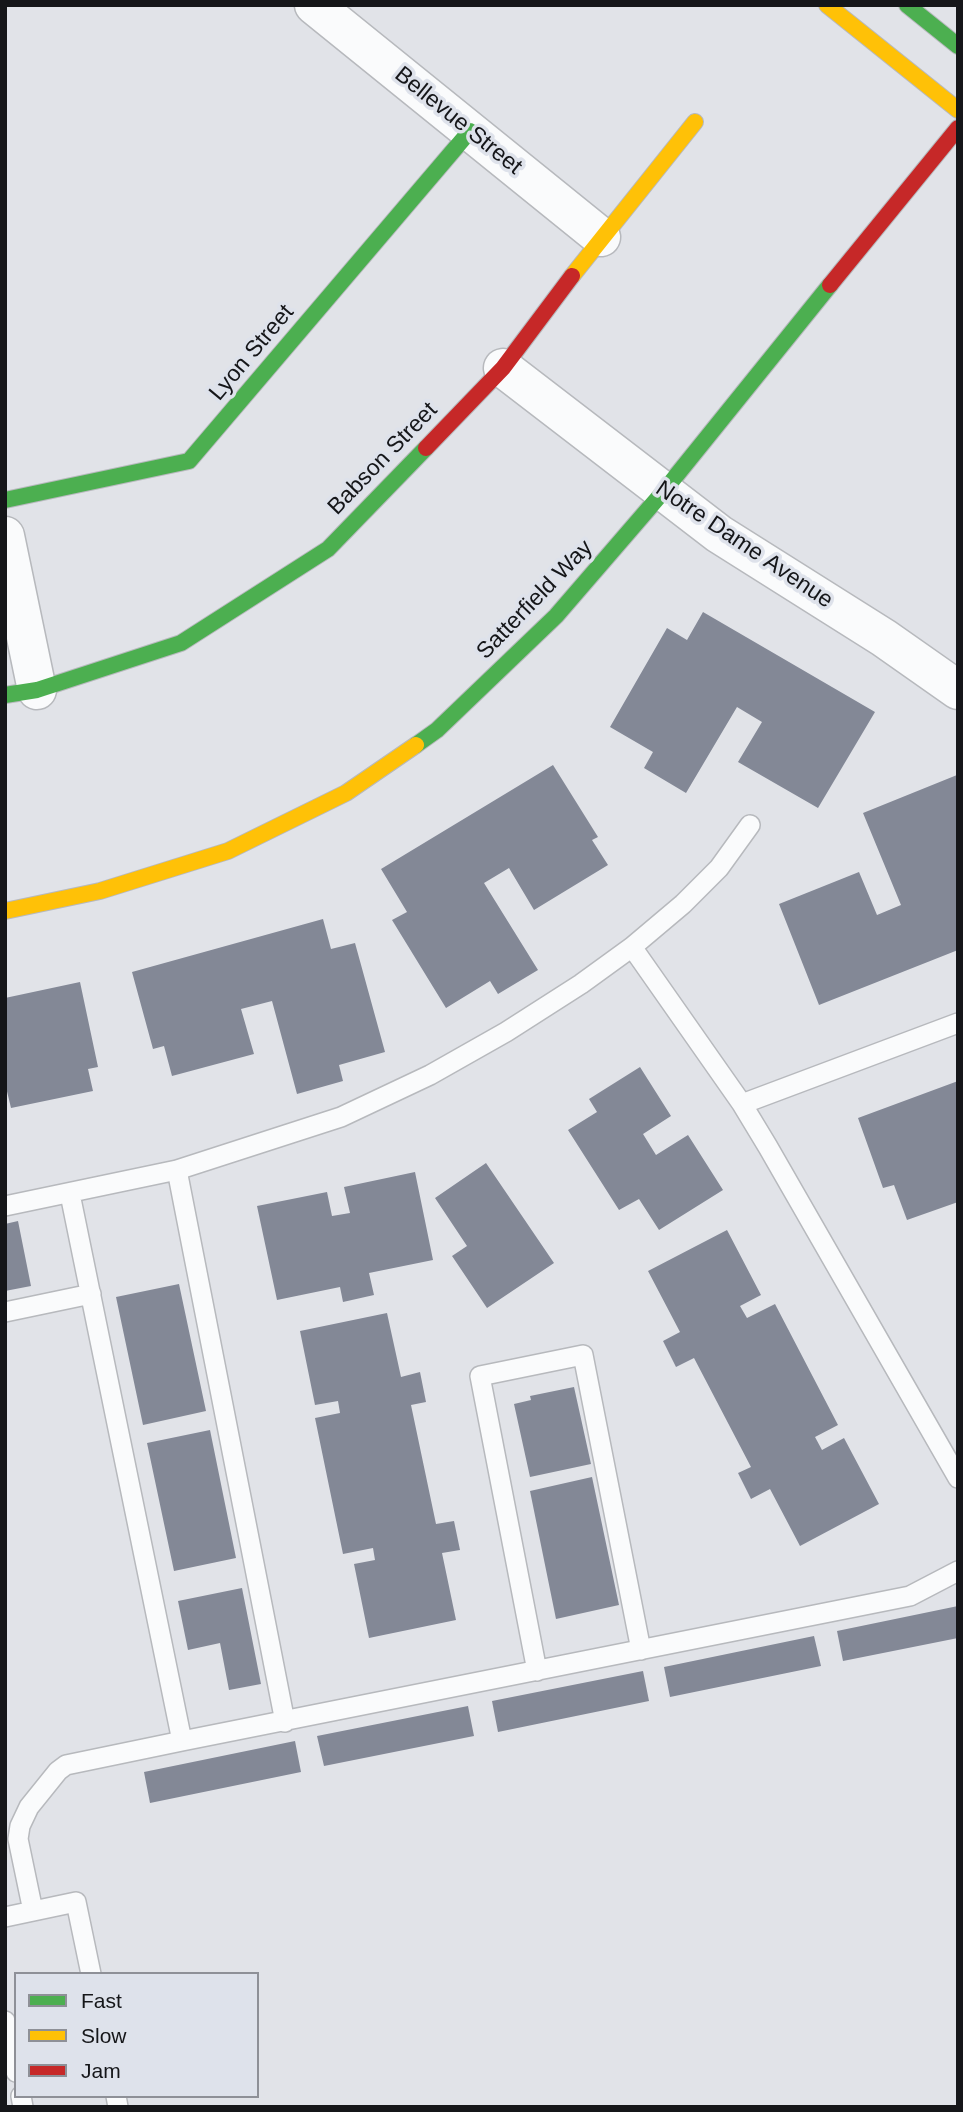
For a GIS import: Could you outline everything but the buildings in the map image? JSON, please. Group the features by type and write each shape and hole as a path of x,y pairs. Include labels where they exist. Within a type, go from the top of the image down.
{"street":[{"name":"Bellevue Street","path":"314,5 601,237"},
{"path":"827,5 958,110"},
{"path":"907,5 958,46"},
{"name":"Babson Street","path":"21,692 181,643 328,550 503,368 601,237 695,122"},
{"name":"Satterfield Way","path":"5,911 100,891 228,850 346,793 438,730 556,616 663,492 958,128"},
{"name":"Lyon Street","path":"5,500 189,461 470,131"},
{"name":"Notre Dame Avenue","path":"503,368 719,534 884,638 958,690"},
{"path":"5,536 21,692"}],"lane":[{"path":"5,1206 177,1170 341,1117 430,1075 506,1032 581,984 632,947 683,904 719,868 750,825"},
{"path":"632,947 742,1104 958,1478"},
{"path":"742,1104 958,1023"},
{"path":"177,1170 285,1722"},
{"path":"70,1194 182,1741"},
{"path":"5,1312 91,1294"},
{"path":"537,1671 480,1376 493,1373 583,1355 641,1650"},
{"path":"33,1911 18,1839 20,1826 29,1807 58,1770 66,1765 910,1596 958,1571"},
{"path":"5,1917 76,1902 91,1972"},
{"path":"5,2021 14,2063"}],"traffic: fast":[{"path":"907,5 958,46"},
{"path":"5,500 189,461 470,131"},
{"path":"416,745 437,730 556,616 663,492 830,285"},
{"path":"5,695 37,690 181,643 328,549 426,448"}],"traffic: slow":[{"path":"827,5 958,110"},
{"path":"572,276 695,122"},
{"path":"5,911 100,891 228,851 346,793 416,745"}],"traffic: jam":[{"path":"830,285 958,128"},
{"path":"426,448 503,368 572,276"}]}
